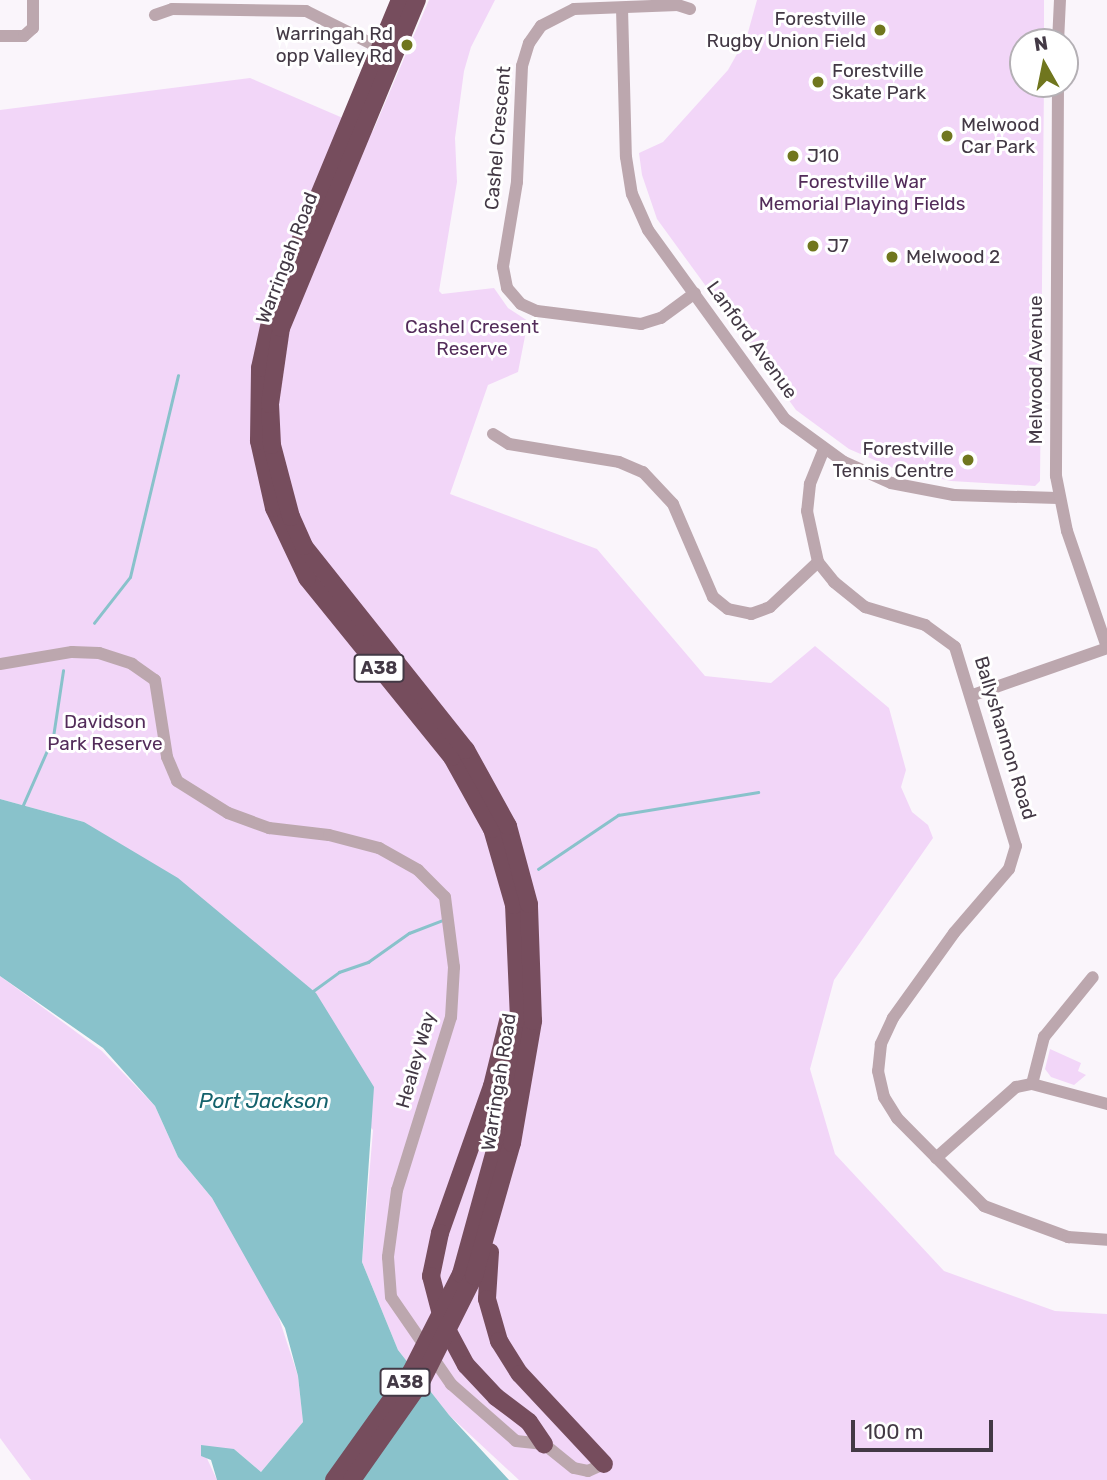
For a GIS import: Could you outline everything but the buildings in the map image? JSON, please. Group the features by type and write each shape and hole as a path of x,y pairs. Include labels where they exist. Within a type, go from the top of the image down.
{"highway":[{"name":"Warringah Road","path":"352,1480 421,1382 494,1210 515,1130 533,1021 529,904 518,856 487,782 466,750 304,545 280,484 272,445 272,380 281,328 388,52 400,0"},
{"name":"Warringah Road","path":"334,1480 411,1372 467,1275 503,1121 515,1056 519,968 507,873 475,793 452,757 307,578 274,508 259,441 260,368 274,304 388,52 417,0"},
{"path":"519,968 492,1086 440,1233 431,1276 443,1322 466,1365 496,1397 530,1422 544,1444"},
{"path":"494,1210 487,1277 495,1332 520,1374 604,1464"}],"street":[{"path":"0,36 24,36 33,28 33,0"},
{"path":"1059,28 1060,0"},
{"name":"Cashel Crescent","path":"690,9 657,3 622,8 574,9 541,26 529,43 522,66 517,182 503,267 507,288 521,304 537,312 641,324 661,318 695,293"},
{"path":"155,15 172,9 207,5 306,10 388,52"},
{"name":"Lanford Avenue","path":"622,8 626,157 632,194 648,230 785,419 824,449 891,483 954,495 1058,498"},
{"name":"Melwood Avenue","path":"1058,98 1058,498 1107,648"},
{"path":"494,434 509,444 619,462 643,472 673,504 713,597 728,610 751,614 770,607 818,562"},
{"name":"Ballyshannon Road","path":"824,449 810,484 807,511 818,562 841,589 865,607 925,625 944,635 963,663 1016,846 1009,869 954,933 893,1018 881,1044 878,1071 884,1097 897,1118 984,1206 1068,1237 1107,1240"},
{"path":"973,695 1107,648"},
{"name":"Healey Way","path":"0,664 72,652 99,653 132,664 155,680 167,757 177,782 228,813 269,828 329,835 379,848 418,870 445,897 454,967 451,1017 397,1191 388,1257 391,1297 451,1384 516,1441 544,1444 574,1468 588,1471 604,1464"},
{"path":"1032,1084 1044,1037 1093,976"},
{"path":"936,1158 1002,1096 1032,1084 1107,1104"}],"green space":[{"path":"429,0 495,0 471,47 464,71 455,138 457,182 439,291 442,294 494,288 508,308 528,321 518,372 488,385 450,494 597,549 705,676 771,683 815,646 889,708 906,770 901,787 912,812 928,825 933,838 834,980 810,1069 835,1154 944,1271 1055,1311 1107,1314 1107,1480 519,1480 449,1415 398,1350 362,1262 373,1130 84,822 0,799 0,110 250,78 373,131"},
{"name":"Forestville War Memorial Playing Fields","path":"757,0 1044,0 1044,28 1009,28 1009,98 1044,98 1040,481 1035,486 951,481 893,468 849,449 796,410 657,219 642,175 639,153 663,142 728,70 747,36"},
{"path":"0,976 102,1051 155,1106 178,1157 212,1198 274,1303 298,1376 303,1422 261,1472 234,1449 204,1452 217,1480 31,1480 0,1438"},
{"path":"1050,1049 1081,1063 1078,1071 1086,1075 1074,1085 1051,1077 1045,1069"}],"water":[{"name":"Port Jackson","path":"0,799 84,822 178,878 316,993 374,1087 362,1262 398,1350 449,1415 509,1480 217,1480 211,1460 201,1456 201,1445 234,1449 261,1472 303,1422 298,1376 285,1328 212,1198 178,1157 155,1106 103,1048 0,976"}],"waterway":[{"path":"94,623 130,577 178,376"},
{"path":"23,805 53,737 63,671"},
{"path":"538,869 618,815 758,792"},
{"path":"313,991 339,972 368,962 409,933 441,921"}],"place":[{"name":"Forestville Rugby Union Field","path":"880,30"},
{"name":"Warringah Rd opp Valley Rd","path":"407,45"},
{"name":"Forestville Skate Park","path":"818,82"},
{"name":"Melwood Car Park","path":"947,136"},
{"name":"J10","path":"793,156"},
{"name":"J7","path":"813,246"},
{"name":"Melwood 2","path":"892,257"},
{"name":"Forestville Tennis Centre","path":"968,460"}],"park label":[{"name":"Cashel Cresent Reserve","path":"472,338"},
{"name":"Davidson Park Reserve","path":"105,733"}]}
